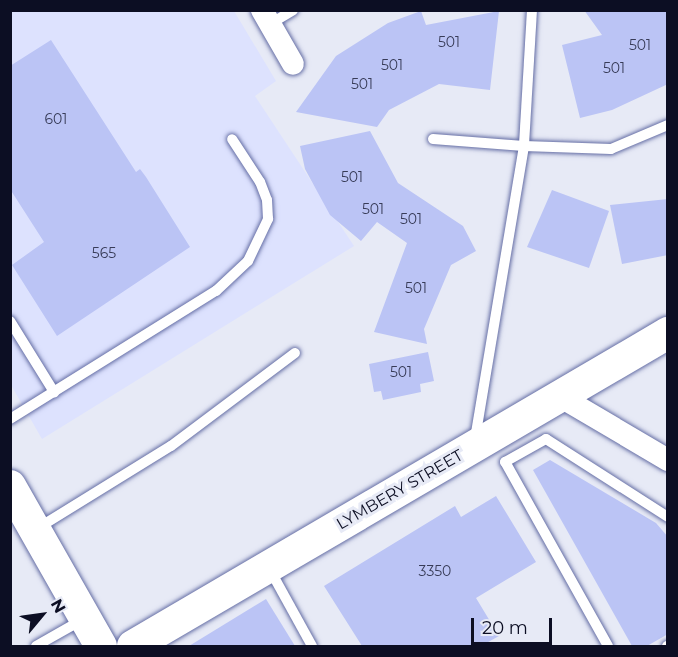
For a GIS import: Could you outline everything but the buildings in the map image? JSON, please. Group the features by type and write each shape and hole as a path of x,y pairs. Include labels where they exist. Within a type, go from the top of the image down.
{"street":[{"path":"266,17 292,64"},
{"name":"LYMBERY STREET","path":"133,646 668,333"},
{"path":"561,397 668,460"},
{"path":"10,486 102,646"}],"lane":[{"path":"266,17 293,10"},
{"path":"474,446 524,146 532,10"},
{"path":"433,139 524,146 611,149 668,125"},
{"path":"10,420 216,291 248,261 268,219 267,200 256,174 232,140"},
{"path":"10,321 54,392"},
{"path":"35,530 171,446 295,353"},
{"path":"608,646 505,462 546,439 668,517"},
{"path":"268,567 312,646"},
{"path":"36,646 85,618"}],"shaded area":[{"path":"10,11 234,11 276,81 255,96 354,246 42,439 11,385"}]}
